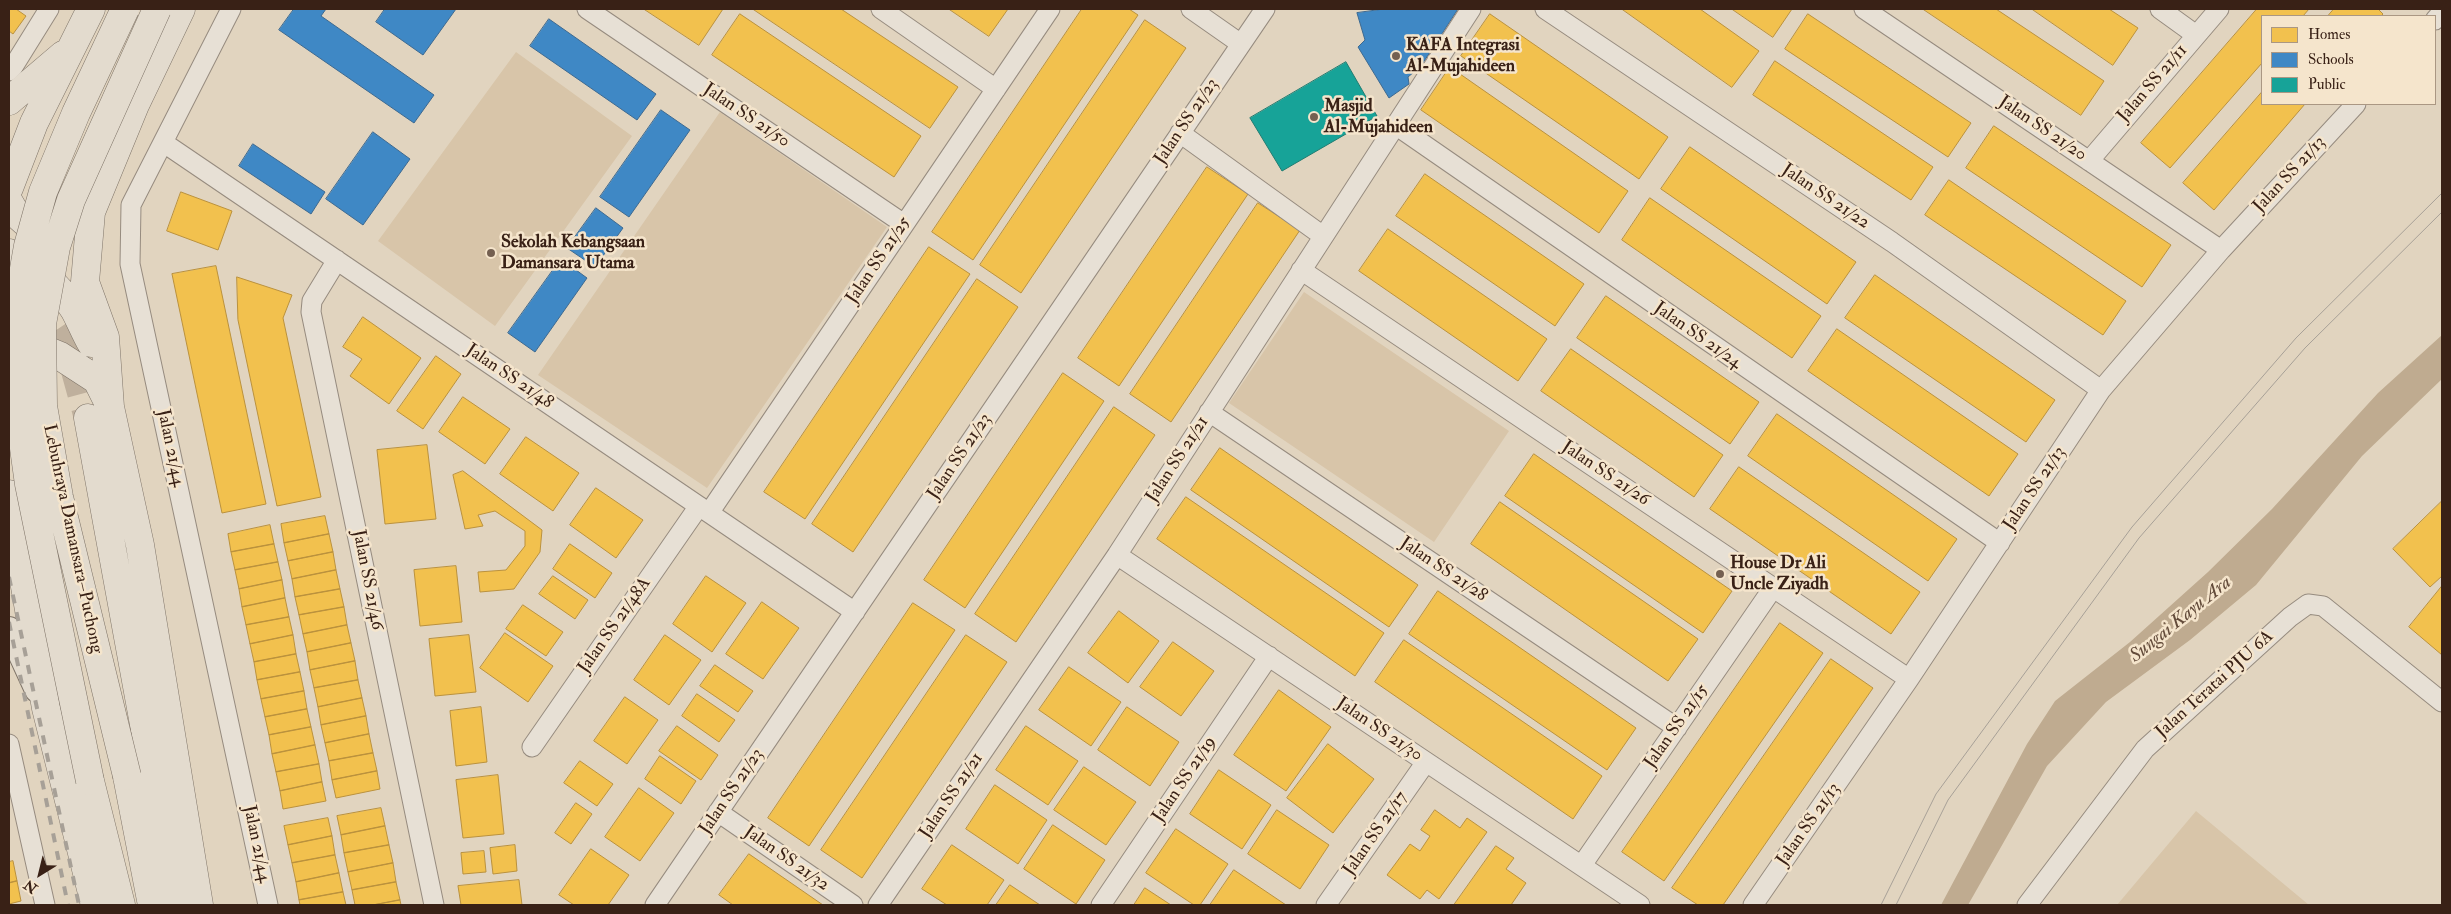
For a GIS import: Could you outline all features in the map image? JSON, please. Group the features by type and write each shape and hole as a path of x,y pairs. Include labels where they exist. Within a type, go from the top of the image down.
{"highway":[{"path":"9,188 34,123 91,9"},
{"name":"Lebuhraya Damansara–Puchong","path":"121,905 90,782 29,484 14,383 18,303 28,246 43,192 76,113 126,9"},
{"name":"Lebuhraya Damansara–Puchong","path":"152,905 127,776 59,497 44,406 42,324 56,247 71,200 157,9"},
{"path":"181,9 108,167 91,212 85,282 105,337 106,373 99,412 140,545 199,905"},
{"path":"9,101 72,48"},
{"path":"9,150 34,123"},
{"path":"9,202 14,213 26,224 40,230 54,230 66,224 108,167"},
{"path":"9,282 36,269 62,250 91,212"},
{"path":"9,252 36,269 74,310 106,373"},
{"path":"9,362 25,352 43,349 79,368 96,380 99,412 177,905"},
{"path":"9,494 46,708 95,905"}],"main road":[{"path":"9,629 46,708"}],"street":[{"path":"9,71 48,9"},
{"name":"Jalan 21/44","path":"230,9 164,143 131,205 130,264 268,905"},
{"name":"Jalan SS 21/50","path":"587,9 904,224"},
{"path":"881,9 996,89"},
{"name":"Jalan SS 21/25","path":"704,509 904,224 1050,9"},
{"path":"1191,9 1241,44"},
{"name":"Jalan SS 21/23","path":"655,905 1264,9"},
{"name":"Jalan SS 21/21","path":"878,905 1117,555 1471,9"},
{"name":"Jalan SS 21/22","path":"1545,9 1892,242 2102,390"},
{"name":"Jalan SS 21/20","path":"1864,9 2221,250"},
{"path":"2160,9 2196,34"},
{"name":"Jalan SS 21/11","path":"2089,161 2219,9"},
{"name":"Jalan SS 21/13","path":"1753,905 1909,680 2102,390 2221,250 2355,105"},
{"name":"Jalan SS 21/24","path":"1396,126 2000,543"},
{"path":"1180,133 1323,236"},
{"name":"Jalan SS 21/48","path":"164,143 854,612"},
{"name":"Jalan SS 21/46","path":"337,260 312,301 311,312 434,905"},
{"name":"Jalan SS 21/26","path":"1301,270 1909,680"},
{"name":"Jalan SS 21/28","path":"1209,412 1677,728"},
{"name":"Jalan SS 21/48A","path":"532,747 704,509"},
{"name":"Jalan SS 21/30","path":"1117,555 1640,905"},
{"name":"Jalan SS 21/15","path":"1582,865 1773,588"},
{"name":"Jalan Teratai PJU 6A","path":"2026,905 2145,749 2290,617 2308,604 2323,606 2442,702"},
{"name":"Jalan SS 21/19","path":"1101,905 1268,656"},
{"path":"9,744 45,905"},
{"name":"Jalan SS 21/17","path":"1326,905 1426,762"},
{"name":"Jalan SS 21/32","path":"718,812 853,905"}],"shaded area":[{"path":"516,52 632,136 495,326 378,241"},
{"path":"720,112 887,227 707,488 538,375"},
{"path":"1304,292 1509,431 1434,542 1229,403"},
{"path":"2196,811 2309,905 2117,905"}],"water":[{"name":"Sungai Kayu Ara","path":"2442,335 2442,379 2362,456 2256,585 2190,640 2106,702 2047,766 1968,905 1941,905 2027,744 2055,701 2130,642 2208,572 2272,509 2378,393"}],"building: Homes":[{"path":"9,9 16,9 26,16 13,34 9,31"},
{"path":"644,9 723,9 699,45"},
{"path":"753,9 841,9 958,87 930,128"},
{"path":"949,9 1008,9 989,36"},
{"path":"1082,9 1129,9 1138,15 973,260 932,232"},
{"path":"1622,9 1700,9 1759,51 1732,87"},
{"path":"1732,9 1792,9 1773,37"},
{"path":"1923,9 1996,9 2104,81 2081,115"},
{"path":"2032,9 2109,9 2138,28 2113,65"},
{"path":"2257,9 2309,9 2304,15 2261,15 2261,64 2170,168 2141,143"},
{"path":"2334,9 2378,9 2383,14 2382,15 2329,15"},
{"path":"740,14 921,136 894,177 712,55"},
{"path":"1490,14 1668,137 1639,179 1461,56"},
{"path":"1808,14 1971,123 1948,157 1785,49"},
{"path":"1145,20 1186,48 1021,293 980,265"},
{"path":"1775,61 1933,167 1911,200 1753,95"},
{"path":"1450,67 1628,191 1599,233 1421,110"},
{"path":"2261,93 2261,105 2304,105 2214,210 2183,183"},
{"path":"1994,126 2171,245 2142,287 1966,168"},
{"path":"1690,147 1856,262 1827,304 1661,189"},
{"path":"1207,167 1248,194 1119,386 1078,358"},
{"path":"1425,174 1584,284 1555,326 1396,216"},
{"path":"1949,180 2126,301 2103,335 1925,215"},
{"path":"181,192 232,211 218,250 167,231"},
{"path":"1650,198 1821,316 1792,358 1622,240"},
{"path":"1258,203 1300,230 1171,422 1130,394"},
{"path":"1388,229 1547,339 1518,381 1359,271"},
{"path":"929,247 970,274 805,519 764,492"},
{"path":"216,266 266,504 222,513 172,274"},
{"path":"1875,275 2055,400 2026,442 1845,318"},
{"path":"237,277 292,295 283,318 321,497 277,506 238,320"},
{"path":"977,279 1018,307 853,552 812,524"},
{"path":"1606,296 1759,402 1730,444 1577,338"},
{"path":"363,317 421,358 389,404 350,376 362,359 343,347"},
{"path":"1837,329 2018,454 1989,496 1808,371"},
{"path":"1571,349 1723,455 1694,497 1541,391"},
{"path":"436,356 461,374 423,429 397,411"},
{"path":"1063,373 1104,401 965,608 924,580"},
{"path":"463,397 510,429 485,464 439,432"},
{"path":"1114,407 1155,435 1016,642 975,614"},
{"path":"1777,414 1957,539 1928,581 1748,456"},
{"path":"526,437 579,473 553,511 500,474"},
{"path":"427,445 436,519 385,524 377,450"},
{"path":"1220,448 1418,585 1389,627 1191,490"},
{"path":"1534,454 1732,591 1703,633 1505,496"},
{"path":"1739,467 1920,592 1891,634 1710,509"},
{"path":"463,471 542,530 540,552 514,589 480,592 478,572 506,570 525,546 525,531 495,511 478,515 483,526 465,529 453,475"},
{"path":"596,488 643,520 616,558 570,525"},
{"path":"1186,497 1384,633 1355,676 1157,539"},
{"path":"2442,501 2442,576 2430,587 2393,549"},
{"path":"1500,502 1698,639 1668,681 1471,544"},
{"path":"325,516 329,534 284,543 281,524"},
{"path":"270,525 274,544 231,552 228,534"},
{"path":"329,534 333,552 288,561 284,543"},
{"path":"274,544 278,562 235,570 231,552"},
{"path":"570,544 612,573 595,598 553,569"},
{"path":"333,552 336,570 292,579 288,561"},
{"path":"278,562 282,580 239,589 235,570"},
{"path":"456,566 462,622 420,626 414,570"},
{"path":"336,570 340,589 295,597 292,579"},
{"path":"553,576 588,600 575,619 539,594"},
{"path":"706,576 746,603 712,652 673,624"},
{"path":"282,580 285,598 242,607 239,589"},
{"path":"2442,586 2442,655 2409,627"},
{"path":"340,589 344,607 299,615 295,597"},
{"path":"1438,591 1636,728 1607,770 1409,634"},
{"path":"285,598 289,617 246,625 242,607"},
{"path":"762,602 799,628 763,679 726,654"},
{"path":"913,603 955,630 809,846 768,818"},
{"path":"523,605 563,632 546,656 506,629"},
{"path":"344,607 347,625 303,634 299,615"},
{"path":"1119,611 1159,641 1128,683 1088,653"},
{"path":"289,617 293,635 250,644 246,625"},
{"path":"1780,623 1823,653 1664,881 1622,852"},
{"path":"347,625 351,643 307,652 303,634"},
{"path":"505,633 553,666 528,702 480,668"},
{"path":"293,635 296,654 254,662 250,644"},
{"path":"469,635 476,692 435,696 429,639"},
{"path":"665,635 701,660 669,705 634,680"},
{"path":"966,635 1007,662 862,878 821,850"},
{"path":"1404,640 1602,776 1573,819 1375,682"},
{"path":"1173,642 1214,671 1181,716 1140,687"},
{"path":"351,643 355,661 310,670 307,652"},
{"path":"296,654 300,672 257,680 254,662"},
{"path":"1831,659 1873,688 1723,905 1698,905 1672,888"},
{"path":"355,661 358,680 314,688 310,670"},
{"path":"715,665 753,691 738,712 700,686"},
{"path":"1069,667 1121,702 1091,746 1039,710"},
{"path":"300,672 304,691 261,699 257,680"},
{"path":"358,680 362,698 318,707 314,688"},
{"path":"1279,690 1331,727 1286,791 1234,755"},
{"path":"304,691 307,709 265,717 261,699"},
{"path":"697,694 735,720 719,742 682,716"},
{"path":"625,697 658,720 627,764 594,741"},
{"path":"362,698 366,716 321,725 318,707"},
{"path":"481,707 487,762 456,766 450,711"},
{"path":"1127,707 1179,742 1150,786 1098,750"},
{"path":"307,709 311,727 269,735 265,717"},
{"path":"366,716 369,734 325,743 321,725"},
{"path":"677,726 718,755 701,780 659,751"},
{"path":"1026,726 1078,761 1048,805 996,770"},
{"path":"311,727 315,745 272,754 269,735"},
{"path":"369,734 373,753 329,761 325,743"},
{"path":"1328,744 1374,779 1333,833 1287,798"},
{"path":"315,745 319,764 276,772 272,754"},
{"path":"373,753 377,771 332,780 329,761"},
{"path":"660,756 696,781 681,804 645,779"},
{"path":"580,761 613,784 597,806 564,783"},
{"path":"319,764 322,782 280,791 276,772"},
{"path":"1084,767 1136,802 1106,845 1054,810"},
{"path":"1219,770 1271,805 1242,849 1190,814"},
{"path":"377,771 380,789 336,798 332,780"},
{"path":"498,775 504,834 463,838 456,780"},
{"path":"322,782 326,801 283,809 280,791"},
{"path":"995,785 1047,820 1018,864 966,829"},
{"path":"639,788 674,813 640,861 605,837"},
{"path":"576,803 592,814 571,844 555,833"},
{"path":"381,808 385,826 341,835 337,816"},
{"path":"1277,810 1329,845 1300,889 1248,854"},
{"path":"1435,810 1460,828 1467,818 1487,832 1439,899 1427,890 1420,899 1387,875 1410,844 1420,851 1430,836 1421,830"},
{"path":"328,818 332,836 288,845 284,826"},
{"path":"1053,825 1105,860 1076,904 1024,869"},
{"path":"385,826 389,845 344,853 341,835"},
{"path":"1176,829 1228,864 1200,905 1194,905 1146,873"},
{"path":"332,836 335,855 292,863 288,845"},
{"path":"389,845 393,863 348,872 344,853"},
{"path":"515,845 517,871 493,874 490,848"},
{"path":"952,845 1004,880 987,905 947,905 922,889"},
{"path":"1496,846 1514,858 1506,869 1526,883 1511,905 1454,905"},
{"path":"591,849 629,875 608,905 574,905 559,895"},
{"path":"484,851 486,872 463,874 461,853"},
{"path":"749,854 823,905 733,905 719,895"},
{"path":"335,855 339,873 296,882 292,863"},
{"path":"13,861 17,881 9,883 9,862"},
{"path":"393,863 396,882 352,890 348,872"},
{"path":"1234,870 1286,905 1210,905"},
{"path":"339,873 343,892 299,900 296,882"},
{"path":"519,880 522,905 461,905 458,886"},
{"path":"17,881 21,901 9,904 9,883"},
{"path":"396,882 400,900 373,905 355,905 352,890"},
{"path":"1010,885 1040,905 996,905"},
{"path":"1145,888 1171,905 1134,905"},
{"path":"343,892 346,905 300,905 299,900"},
{"path":"400,900 401,905 373,905"}],"building: Schools":[{"path":"294,9 326,9 321,16 434,95 414,123 279,30"},
{"path":"385,9 456,9 423,55 376,22"},
{"name":"KAFA Integrasi Al-Mujahideen","path":"1384,9 1458,9 1421,66 1408,77 1409,84 1389,98 1358,47 1365,40 1357,13"},
{"path":"549,19 656,94 637,120 530,46"},
{"path":"661,110 690,130 629,217 600,197"},
{"path":"373,132 410,159 363,225 326,199"},
{"path":"253,144 325,192 311,214 239,166"},
{"path":"596,208 623,228 595,267 567,248"},
{"path":"561,259 587,278 535,352 508,333"}],"building: Public":[{"name":"Masjid Al-Mujahideen","path":"1346,62 1377,116 1282,171 1250,118"}],"tunnel":[{"path":"36,293 66,338 88,418"}],"tram line":[{"path":"1881,905 1936,794 2132,527 2296,338 2442,193"},
{"path":"1896,905 1948,800 2139,538 2305,348 2442,212"}],"railway":[{"path":"9,577 79,905"},
{"path":"9,622 68,905"}],"place":[{"name":"KAFA Integrasi Al-Mujahideen","path":"1396,56"},
{"name":"Masjid Al-Mujahideen","path":"1314,117"},
{"name":"Sekolah Kebangsaan Damansara Utama","path":"491,253"},
{"name":"House Dr Ali Uncle Ziyadh","path":"1720,574"}]}
